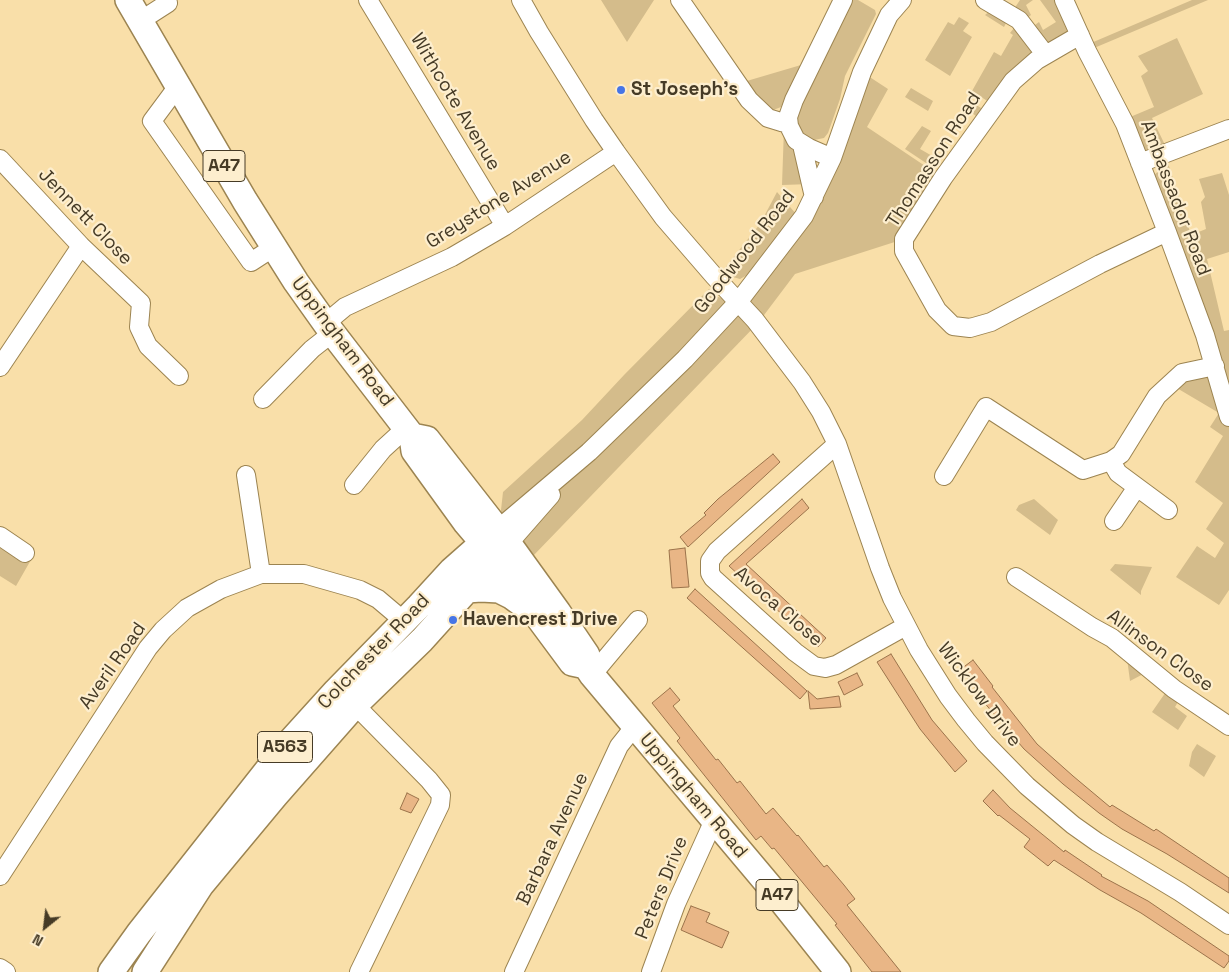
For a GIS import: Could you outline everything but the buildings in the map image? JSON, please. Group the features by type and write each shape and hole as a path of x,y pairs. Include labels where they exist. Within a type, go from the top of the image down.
{"highway":[{"name":"Uppingham Road","path":"134,10 240,194 274,247 328,327 409,432 427,439 496,544 537,616 572,663 589,671 772,889 838,972"},
{"name":"Uppingham Road","path":"496,544 558,612 587,655 589,671"},
{"name":"Colchester Road","path":"151,964 201,885 216,866 355,705 422,640 467,590 496,544"},
{"name":"Colchester Road","path":"111,972 138,933 288,744 452,570 496,544"},
{"path":"467,590 499,590 522,603 537,616"},
{"path":"135,972 151,964"}],"street":[{"name":"Uppingham Road","path":"134,10 168,3 166,0"},
{"name":"Withcote Avenue","path":"368,0 506,226"},
{"name":"Wicklow Drive","path":"521,0 539,32 616,152 663,217 714,276 739,301 802,382 837,444 880,568 906,626 933,673 966,720 985,743 1027,786 1073,825 1229,925"},
{"path":"680,0 749,100 768,118 788,123"},
{"path":"832,158 802,145 792,133 788,123 790,108 843,0"},
{"name":"Goodwood Road","path":"496,544 678,366 739,301 804,216 832,158 862,72 889,15 902,0"},
{"path":"985,0 1019,20 1046,54"},
{"name":"Ambassador Road","path":"1065,0 1087,51 1125,124 1168,232 1215,366 1229,418"},
{"name":"Thomasson Road","path":"1080,35 1046,54 1013,80 943,178 904,239 904,251 937,310 953,326 970,328 991,322 1100,264 1168,232"},
{"path":"178,86 152,121 251,262 274,247"},
{"path":"1140,164 1229,129"},
{"path":"802,145 814,197"},
{"name":"Greystone Avenue","path":"263,399 312,349 326,338 328,327 333,317 353,302 452,257 506,226 616,152"},
{"name":"Jennett Close","path":"0,159 81,246 141,303 139,327 148,346 179,376"},
{"path":"1,362 81,246"},
{"path":"944,476 986,407 1082,470 1111,461 1121,454 1157,396 1182,373 1215,366"},
{"path":"354,485 383,450 409,432"},
{"name":"Avoca Close","path":"837,444 718,551 710,561 710,573 713,578 804,660 814,666 825,668 836,665 906,626"},
{"path":"1111,461 1118,474 1168,510"},
{"path":"246,475 261,574"},
{"path":"1114,521 1137,487"},
{"path":"0,536 25,553"},
{"name":"Averil Road","path":"0,876 138,663 163,630 188,608 221,588 261,574 304,574 360,590 389,607 404,621"},
{"name":"Allinson Close","path":"1016,576 1092,627 1112,638 1170,686 1229,726"},
{"path":"589,671 638,620"},
{"path":"355,705 429,780 441,795 440,806 359,972"},
{"name":"Barbara Avenue","path":"514,972 619,746 634,726"},
{"name":"Peters Drive","path":"651,972 676,904 714,820"},
{"path":"0,968 6,972"}],"shaded area":[{"path":"601,0 654,0 627,42"},
{"path":"848,0 858,0 875,10 876,14 845,76 840,99 828,133 824,138 814,140 803,136 797,124 796,115"},
{"path":"1020,0 1033,0 1026,5 1031,15 1026,19 1010,15"},
{"path":"1040,0 1067,0 1080,35 995,106 972,91 994,52 1001,56 1013,35 1010,33 1014,28 1022,24 1027,31 1039,22 1043,30 1056,22"},
{"path":"1192,0 1208,0 1087,51 1084,46"},
{"path":"996,6 1010,15 1004,27 985,15"},
{"path":"959,17 969,23 963,31 972,37 950,76 925,60 948,22 954,25"},
{"path":"1177,38 1203,94 1152,118 1165,145 1137,156 1123,120 1154,107 1141,76 1148,71 1138,56"},
{"path":"801,65 781,107 763,114 740,83"},
{"path":"862,72 888,89 867,127 943,178 904,239 795,274 758,323 533,556 499,528 503,492 582,420 709,289 718,297 739,301 805,221"},
{"path":"911,88 933,101 928,111 905,97"},
{"path":"968,100 986,111 980,119 964,107"},
{"path":"922,126 931,131 920,149 934,157 929,165 905,149"},
{"path":"784,128 811,184 782,185"},
{"path":"1168,163 1191,235 1206,229 1201,202 1205,197 1199,179 1222,173 1229,195 1229,252 1207,259 1224,331 1229,330 1229,384 1205,335 1154,175"},
{"path":"777,192 797,215 749,274 740,279 733,277 724,269 760,224"},
{"path":"1215,366 1229,416 1229,590 1219,605 1176,577 1197,546 1215,558 1224,543 1206,529 1223,503 1195,482 1223,436 1210,427 1219,413 1170,384"},
{"path":"1034,499 1058,520 1050,535 1016,510 1019,505"},
{"path":"0,536 32,558 16,586 0,576"},
{"path":"1115,564 1152,567 1141,595 1110,570"},
{"path":"1126,651 1149,671 1130,681"},
{"path":"1170,686 1182,695 1175,707 1187,716 1178,730 1152,712"},
{"path":"1197,744 1216,756 1204,777 1189,766 1192,752"}],"place":[{"name":"St Joseph's","path":"621,90"},
{"name":"Havencrest Drive","path":"453,620"}]}
